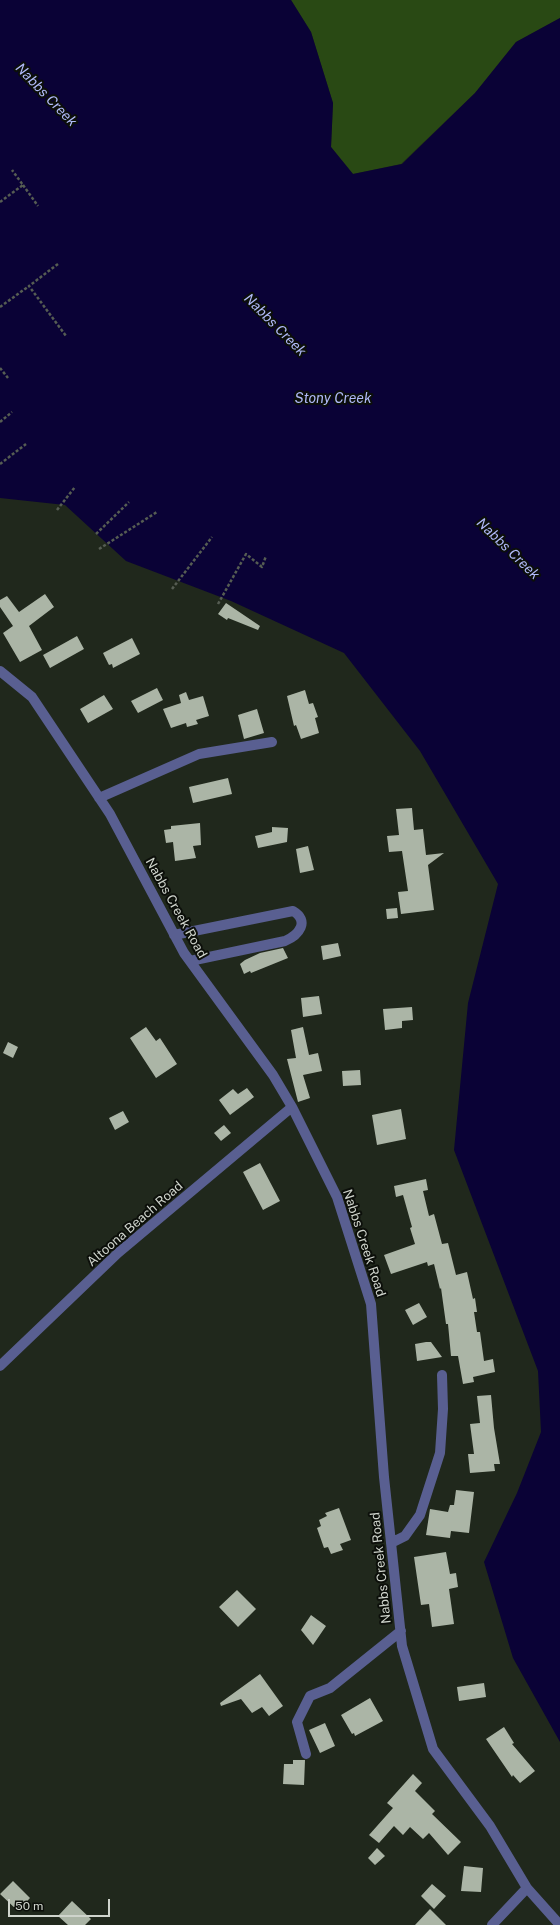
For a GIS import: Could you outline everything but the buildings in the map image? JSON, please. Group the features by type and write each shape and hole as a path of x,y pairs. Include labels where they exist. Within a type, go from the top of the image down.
{"street":[{"name":"Nabbs Creek Road","path":"0,671 32,697 110,814 174,935 190,961 273,1075 292,1107 337,1196 371,1304 384,1477 402,1646 433,1749 490,1826 527,1888 560,1925"},
{"path":"99,798 199,754 272,742"},
{"path":"174,935 293,911 298,914 302,921 300,929 295,936 285,940 190,961"},
{"name":"Altoona Beach Road","path":"0,1366 118,1253 292,1107"},
{"path":"391,1543 405,1536 420,1515 440,1452 443,1410 442,1375"},
{"path":"306,1754 297,1722 310,1696 330,1688 401,1632"},
{"path":"492,1925 527,1888"}],"path":[{"path":"12,170 38,206"},
{"path":"0,202 23,185"},
{"path":"0,307 58,264"},
{"path":"29,286 66,336"},
{"path":"0,368 8,378"},
{"path":"0,422 12,412"},
{"path":"0,464 26,444"},
{"path":"57,510 74,487"},
{"path":"96,534 129,502"},
{"path":"99,549 157,512"},
{"path":"172,590 212,536"},
{"path":"218,604 246,554 262,567 266,556"}],"green space":[{"path":"291,0 560,0 560,18 516,42 475,93 401,164 353,174 331,147 333,103 311,32"}],"water":[{"name":"Stony Creek","path":"0,0 291,0 311,32 333,103 331,147 353,174 402,164 475,93 516,42 560,18 560,1742 513,1658 484,1562 517,1493 541,1432 538,1371 454,1150 468,1003 498,884 420,751 344,653 231,601 126,561 65,505 0,498"}],"water label":[{"name":"Nabbs Creek","path":"46,95"},
{"name":"Nabbs Creek","path":"275,325"},
{"name":"Nabbs Creek","path":"508,549"}]}
